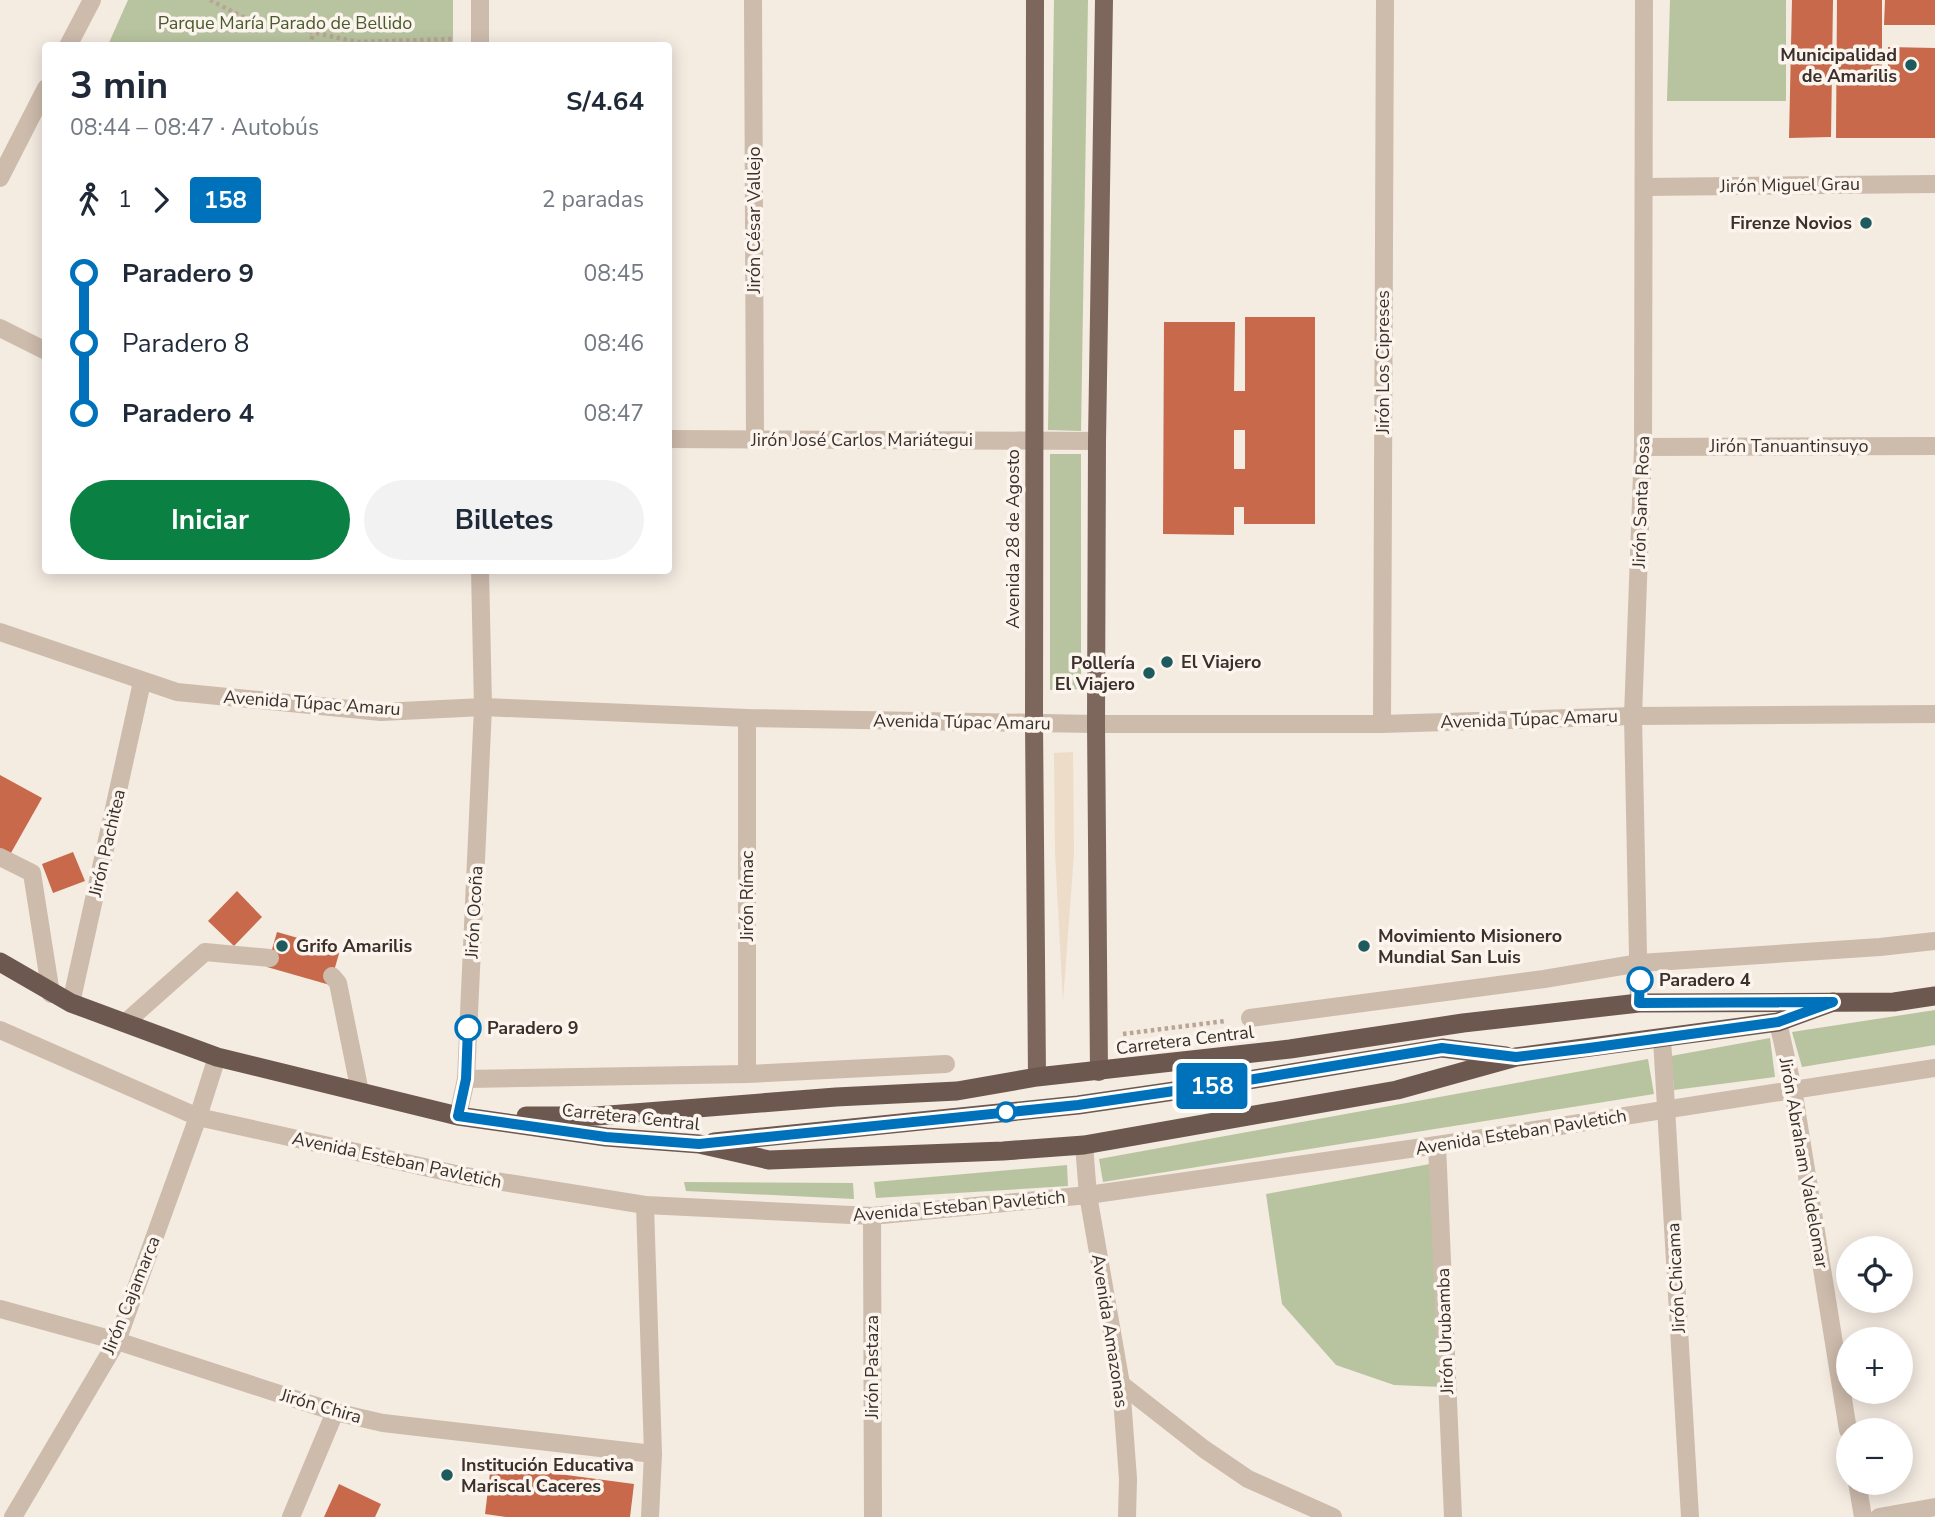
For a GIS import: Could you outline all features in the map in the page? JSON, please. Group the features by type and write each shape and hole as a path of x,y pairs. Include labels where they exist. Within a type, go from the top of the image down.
{"highway":[{"name":"Carretera Central","path":"0,962 51,994 71,1003 217,1057 458,1116 606,1137 699,1144 769,1160 1003,1152 1084,1145 1397,1090 1516,1057 1778,1022 1833,1002"},
{"name":"Carretera Central","path":"458,1116 596,1116 836,1097 957,1091 1037,1077 1290,1049 1463,1023 1639,1003 1894,1002 1935,996"},
{"path":"699,1144 1078,1105 1442,1048 1516,1057"},
{"path":"1078,1105 1099,1072"},
{"path":"1037,1077 1078,1105"}],"main road":[{"name":"Avenida 28 de Agosto","path":"1035,0 1034,723 1037,1077"},
{"path":"1099,1072 1097,441 1104,0"}],"street":[{"path":"70,42 92,0"},
{"path":"480,0 480,42"},
{"name":"Jirón César Vallejo","path":"753,0 755,439"},
{"name":"Jirón Los Cipreses","path":"1382,724 1385,0"},
{"name":"Jirón Santa Rosa","path":"1639,1003 1633,716 1643,447 1644,0"},
{"path":"0,178 42,96"},
{"name":"Jirón Miguel Grau","path":"1644,187 1935,184"},
{"path":"0,328 42,349"},
{"name":"Jirón José Carlos Mariátegui","path":"672,439 1097,441"},
{"name":"Jirón Tanuantinsuyo","path":"1643,447 1935,446"},
{"name":"Jirón Ocoña","path":"458,1116 466,1079 483,707 480,574"},
{"name":"Avenida Túpac Amaru","path":"0,632 177,692 381,712 483,707 747,718 1096,724 1382,724 1633,716 1935,714"},
{"name":"Jirón Pachitea","path":"71,1003 142,682"},
{"name":"Jirón Rímac","path":"747,718 747,1074"},
{"path":"0,857 32,873 51,994"},
{"path":"1250,1018 1544,979 1640,963 1935,941"},
{"path":"125,1023 205,952 270,958"},
{"path":"332,976 338,983 360,1092"},
{"name":"Jirón Abraham Valdelomar","path":"1778,1022 1793,1089 1846,1418"},
{"name":"Avenida Esteban Pavletich","path":"0,1030 198,1117 465,1176 645,1205 872,1216 1088,1195 1437,1145 1935,1068"},
{"name":"Jirón Chicama","path":"1662,1039 1690,1517"},
{"name":"Jirón Cajamarca","path":"13,1517 117,1341 217,1057"},
{"path":"466,1079 747,1074 946,1064"},
{"name":"Avenida Amazonas","path":"1084,1145 1088,1195 1121,1384 1128,1517"},
{"name":"Jirón Urubamba","path":"1437,1145 1453,1517"},
{"path":"645,1205 653,1454 650,1517"},
{"name":"Jirón Pastaza","path":"872,1216 873,1517"},
{"name":"Jirón Chira","path":"0,1309 117,1341 335,1412 383,1423 653,1454"},
{"path":"1121,1384 1204,1449 1248,1479 1333,1517"},
{"path":"292,1517 335,1412"},
{"path":"1859,1495 1863,1517"},
{"path":"1879,1517 1935,1507"}],"path":[{"path":"210,0 245,18 358,42 480,42"},
{"path":"310,42 314,32"},
{"path":"1099,1037 1250,1018"}],"green space":[{"name":"Parque María Parado de Bellido","path":"128,0 453,0 453,42 109,42"},
{"path":"1054,0 1088,0 1081,431 1048,430"},
{"path":"1670,0 1786,0 1786,101 1667,101"},
{"path":"1050,454 1081,454 1081,689 1050,690"},
{"path":"1935,1010 1935,1045 1802,1067 1792,1032"},
{"path":"1770,1038 1775,1077 1674,1090 1671,1056"},
{"path":"1648,1059 1654,1094 1103,1182 1099,1159"},
{"path":"1430,1164 1441,1387 1394,1385 1336,1365 1282,1304 1266,1194"},
{"path":"1067,1165 1068,1186 876,1198 874,1182"},
{"path":"684,1182 853,1183 854,1199 686,1191"}],"shaded area":[{"path":"1073,752 1074,853 1063,1001 1055,852 1054,753"}],"building":[{"path":"1792,0 1833,0 1831,137 1789,138"},
{"name":"Municipalidad de Amarilis","path":"1837,0 1882,0 1882,82 1888,81 1888,47 1935,48 1935,138 1836,138"},
{"path":"1885,0 1935,0 1935,25 1884,25"},
{"path":"1245,317 1315,317 1315,524 1244,524 1244,507 1234,507 1234,535 1163,534 1164,322 1235,322 1234,391 1245,391","holes":["1234,430 1245,430 1245,469 1234,469"]},
{"path":"0,775 42,798 7,860 0,856"},
{"path":"73,852 85,881 53,893 42,864"},
{"path":"237,891 262,917 234,946 208,921"},
{"path":"277,932 340,950 330,985 267,967"},
{"path":"491,1465 634,1484 630,1517 506,1517 485,1514"},
{"path":"339,1484 381,1504 375,1517 324,1517"}],"bus line":[{"name":"158","path":"468,1028 466,1079 458,1116 606,1137 699,1144 1078,1105 1442,1048 1516,1057 1662,1039 1778,1022 1833,1002 1639,1003 1640,980"}],"place":[{"name":"Municipalidad de Amarilis","path":"1911,65"},
{"name":"Firenze Novios","path":"1866,223"},
{"name":"El Viajero","path":"1167,662"},
{"name":"Pollería El Viajero","path":"1149,673"},
{"name":"Grifo Amarilis","path":"282,946"},
{"name":"Movimiento Misionero Mundial San Luis","path":"1364,946"},
{"name":"Paradero 4","path":"1640,980"},
{"name":"Paradero 9","path":"468,1028"},
{"name":"Institución Educativa Mariscal Caceres","path":"447,1475"}]}
